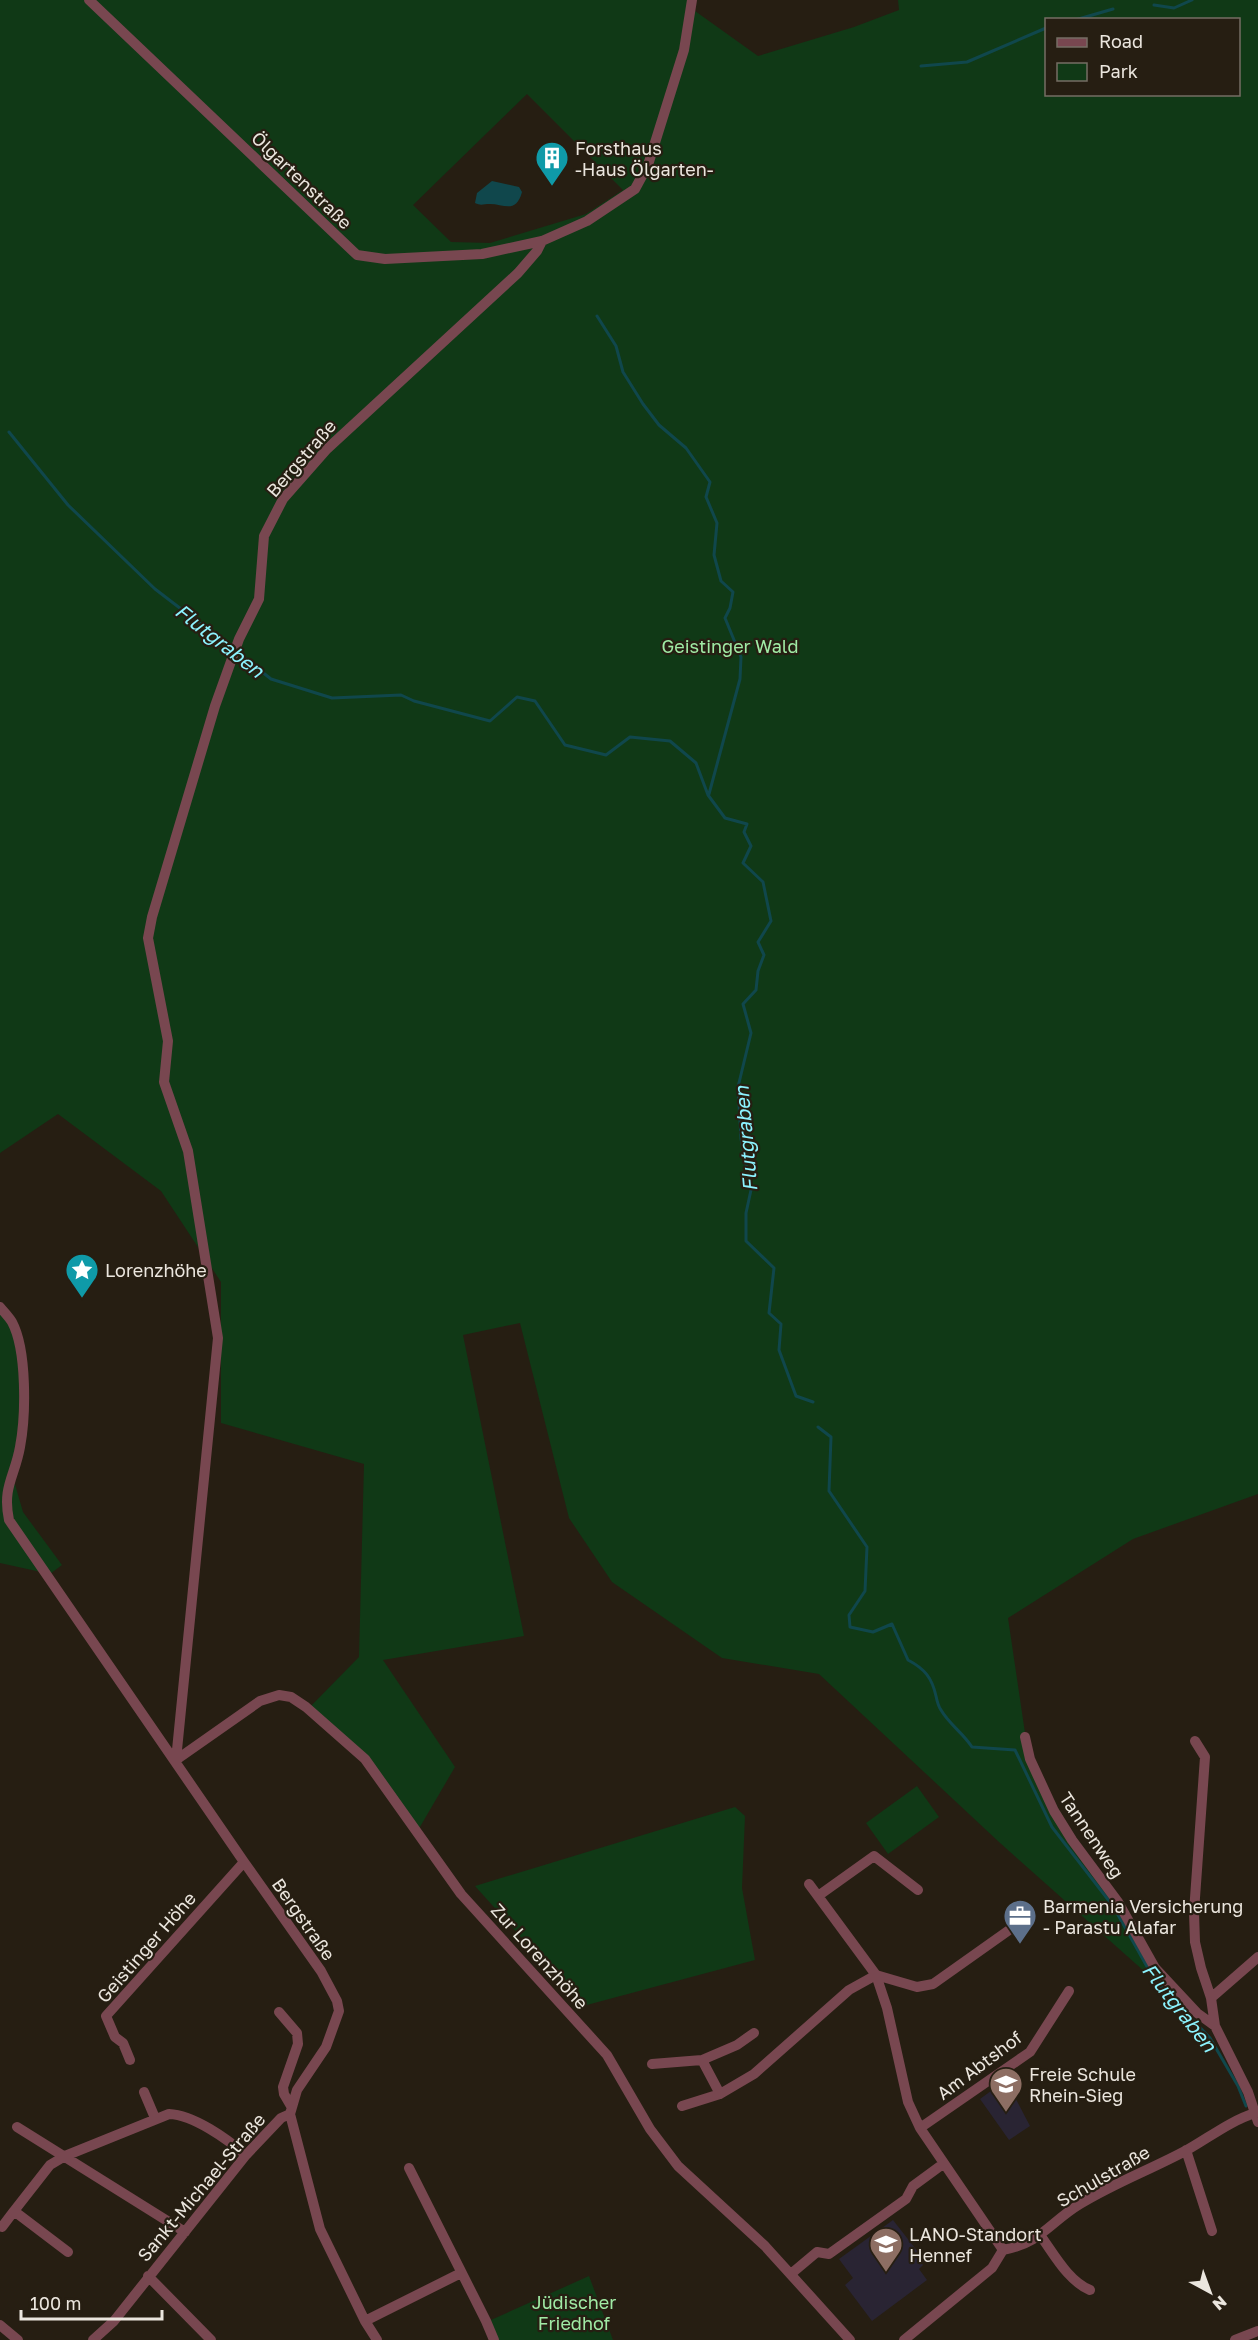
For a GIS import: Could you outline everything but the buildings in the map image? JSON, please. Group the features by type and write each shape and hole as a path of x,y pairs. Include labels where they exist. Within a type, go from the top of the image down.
{"street":[{"name":"Ölgartenstraße","path":"89,0 357,255 385,259 482,254 542,241 587,220 635,189 648,165 684,50 692,0"},
{"name":"Bergstraße","path":"176,1760 218,1338 188,1151 164,1082 168,1041 148,938 215,706 239,639 259,599 264,536 283,499 327,449 518,273 537,251 542,241"},
{"name":"Bergstraße","path":"0,1307 12,1322 22,1355 24,1384 20,1448 6,1492 9,1520 321,1971 336,2001 339,2011 326,2047 297,2090 291,2110"},
{"name":"Zur Lorenzhöhe","path":"176,1760 261,1701 279,1695 291,1697 306,1707 365,1760 461,1894 607,2055 650,2128 678,2166 792,2273 850,2340"},
{"name":"Tannenweg","path":"1025,1737 1030,1759 1054,1811 1072,1840 1118,1902 1155,1968 1197,2013 1215,2026"},
{"path":"1195,1741 1205,1757 1194,1912 1195,1942 1211,1998 1215,2026 1239,2072 1257,2117"},
{"path":"818,1896 874,1856 918,1890"},
{"name":"Geistinger Höhe","path":"130,2060 123,2043 115,2037 106,2016 244,1862"},
{"name":"Am Abtshof","path":"809,1884 876,1975 886,2007 908,2102 920,2128 1003,2250"},
{"path":"682,2106 720,2094 754,2074 849,1990 876,1975 917,1987 933,1984 1002,1942 1012,1928"},
{"path":"1211,1998 1258,1957"},
{"name":"Am Abtshof","path":"920,2128 1030,2052 1069,1991"},
{"path":"279,2012 297,2033 298,2044 283,2087 291,2110 320,2229 365,2321 377,2340"},
{"path":"652,2064 702,2060 737,2045 754,2033"},
{"path":"702,2060 720,2094"},
{"path":"144,2092 155,2118"},
{"name":"Sankt-Michael-Straße","path":"98,2339 246,2155 291,2110"},
{"path":"3,2227 50,2165 65,2156 155,2118 169,2114 182,2115 231,2142 246,2155"},
{"name":"Schulstraße","path":"1003,2250 1021,2247 1040,2235 1077,2205 1186,2150 1237,2119 1257,2117"},
{"path":"17,2127 185,2232"},
{"path":"1186,2150 1212,2231"},
{"path":"792,2273 817,2252 829,2254 906,2199 913,2186 943,2164"},
{"path":"409,2168 494,2340"},
{"path":"14,2211 68,2252"},
{"path":"1040,2235 1072,2278 1082,2287 1090,2290"},
{"path":"904,2340 992,2268 1003,2250"},
{"path":"365,2321 461,2273"},
{"path":"148,2276 211,2340"},
{"path":"0,2325 18,2340"},
{"path":"1235,2340 1258,2331"}],"shaded area":[{"name":"Freie Schule Rhein-Sieg","path":"1006,2080 1030,2126 1009,2140 980,2099"},
{"name":"LANO-Standort Hennef","path":"893,2220 918,2252 915,2255 923,2265 919,2269 927,2280 872,2321 845,2285 853,2278 839,2259"}],"green space":[{"name":"Geistinger Wald","path":"0,0 695,0 695,11 758,56 854,27 899,10 898,0 1258,0 1258,1494 1133,1539 1008,1618 1029,1760 1153,1966 1145,1972 999,1842 819,1674 722,1658 612,1582 569,1518 520,1323 463,1335 524,1636 383,1660 455,1767 417,1832 365,1759 308,1709 359,1657 364,1464 221,1423 221,1282 161,1191 58,1114 0,1153","holes":["527,94 623,190 586,214 490,243 451,242 413,205"]},
{"path":"0,1307 23,1354 24,1384 12,1474 23,1512 62,1565 50,1574 0,1563"},
{"path":"917,1786 939,1817 888,1854 866,1823"},
{"path":"735,1807 745,1816 742,1888 755,1960 583,2006 475,1886"},
{"name":"Jüdischer Friedhof","path":"589,2276 613,2340 497,2340 491,2320"}],"water":[{"path":"492,181 519,187 522,192 516,203 509,206 475,203 477,193"}],"waterway":[{"path":"1154,5 1174,8 1192,0"},
{"path":"1082,18 1113,9"},
{"path":"921,66 967,62 1045,28"},
{"path":"597,316 616,346 623,372 643,404 659,425 686,448 710,482 706,497 717,523 714,555 721,581 733,592 730,608 725,618 741,657 740,679 709,794"},
{"name":"Flutgraben","path":"9,432 68,505 155,589 232,648"},
{"name":"Flutgraben","path":"237,652 271,679 332,698 401,695 414,701 490,721 517,697 535,701 565,745 606,755 630,737 670,741 696,763 708,795 725,818 747,824 744,832 751,846 743,863 763,882 771,921 758,942 764,955 758,971 756,990 743,1004 751,1033 738,1087 741,1139 751,1190 746,1213 746,1241 774,1268 769,1313 781,1324 779,1350 796,1396 813,1402"},
{"name":"Flutgraben","path":"818,1427 831,1437 829,1491 867,1547 865,1591 849,1615 850,1627 873,1632 892,1624 908,1660 927,1675 940,1708 972,1747 1015,1750 1052,1827 1113,1906 1154,1979 1210,2038 1238,2086 1246,2106"}],"place":[{"name":"Forsthaus -Haus Ölgarten-","path":"552,187"},
{"name":"Lorenzhöhe","path":"82,1299"},
{"name":"Barmenia Versicherung - Parastu Alafar","path":"1020,1945"},
{"name":"Freie Schule Rhein-Sieg","path":"1006,2113"},
{"name":"LANO-Standort Hennef","path":"886,2273"}]}
